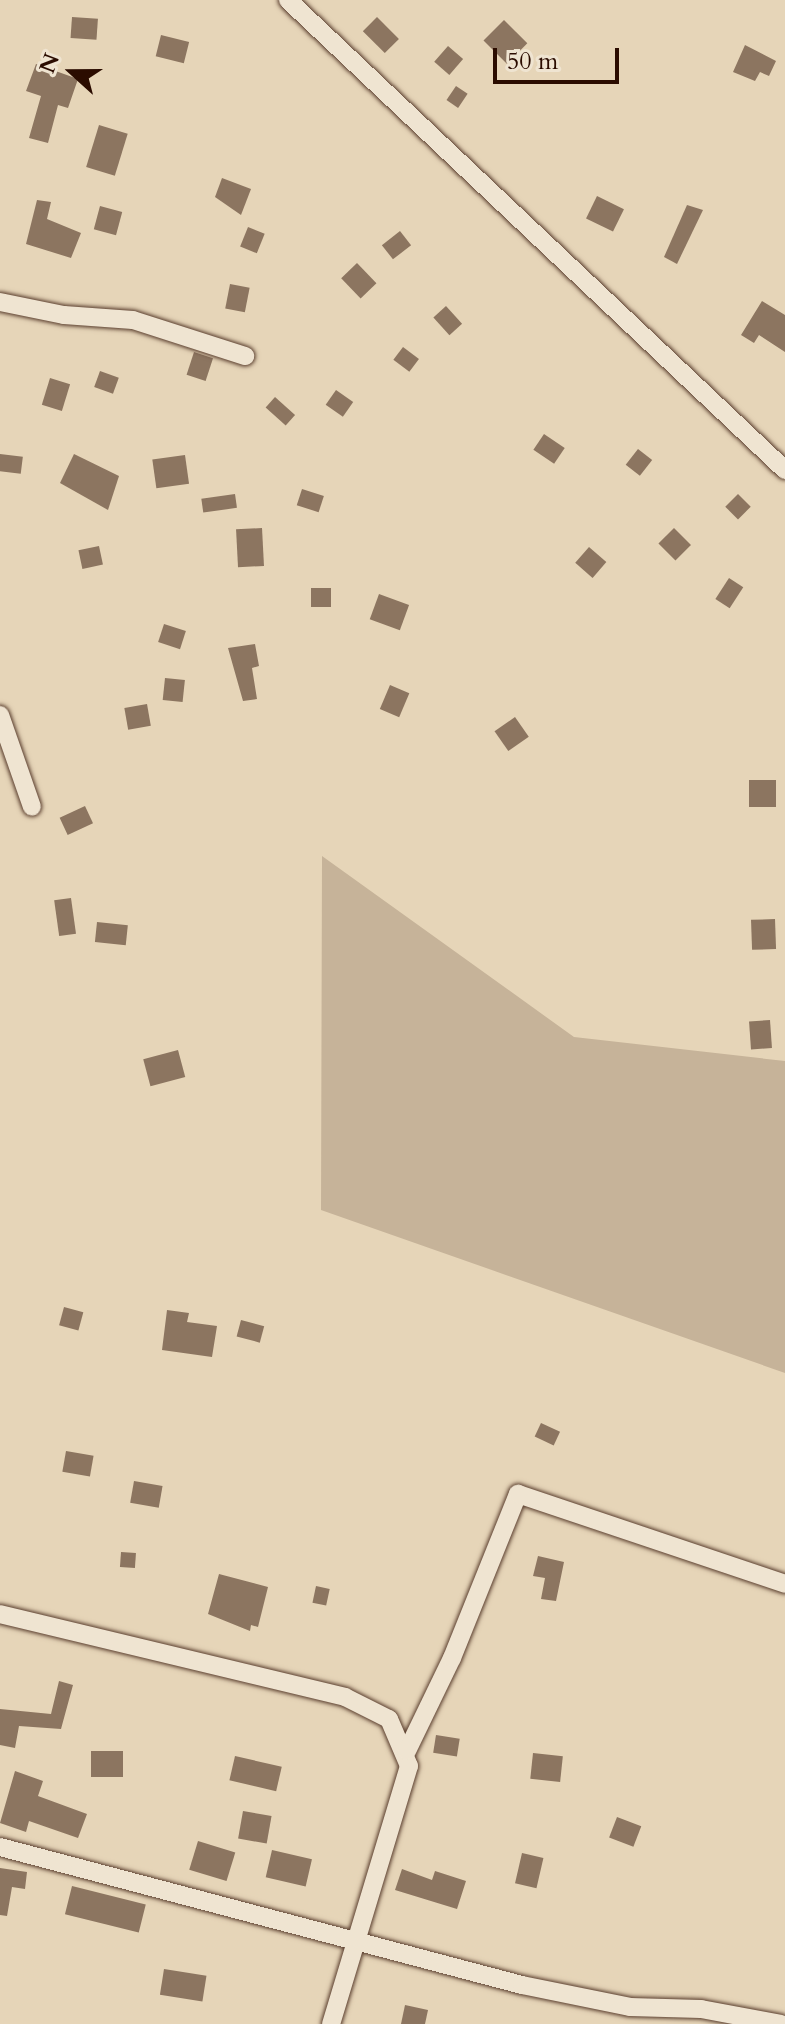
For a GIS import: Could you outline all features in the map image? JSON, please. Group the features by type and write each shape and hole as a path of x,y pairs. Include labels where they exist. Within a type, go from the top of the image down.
{"street":[{"path":"288,0 785,470"},
{"path":"0,302 64,315 133,320 245,356"},
{"path":"0,715 32,807"},
{"path":"331,2024 404,1789 407,1751 452,1658 518,1494 785,1584"},
{"path":"0,1614 345,1697 389,1719 407,1751"},
{"path":"0,1847 355,1941 630,2007 701,2009 781,2024"}],"shaded area":[{"path":"322,856 574,1037 785,1061 785,1373 321,1210"}],"building":[{"path":"72,17 98,19 96,40 71,38"},
{"path":"377,17 399,39 385,53 363,31"},
{"path":"504,20 527,43 507,64 483,41"},
{"path":"161,35 189,42 184,63 156,56"},
{"path":"745,45 776,61 769,76 760,72 755,81 733,72"},
{"path":"448,46 463,59 449,75 434,62"},
{"path":"36,64 78,79 68,108 58,105 48,143 29,138 41,96 26,91"},
{"path":"456,86 468,94 458,108 446,100"},
{"path":"99,125 128,134 115,176 86,167"},
{"path":"222,178 251,189 241,215 215,197"},
{"path":"597,196 624,209 613,232 586,218"},
{"path":"37,200 51,202 47,219 81,233 71,258 26,244"},
{"path":"687,205 703,210 677,264 664,257"},
{"path":"100,206 122,212 116,235 94,229"},
{"path":"248,227 265,234 257,253 240,246"},
{"path":"400,231 411,245 393,259 382,245"},
{"path":"357,263 376,283 361,298 341,278"},
{"path":"230,284 250,288 245,312 225,309"},
{"path":"762,301 785,315 785,352 759,335 754,343 741,335"},
{"path":"446,306 462,324 449,335 433,317"},
{"path":"403,347 419,359 409,372 393,360"},
{"path":"194,352 213,358 206,381 187,375"},
{"path":"100,371 119,378 113,394 94,387"},
{"path":"50,378 70,384 62,411 42,405"},
{"path":"336,390 353,402 343,417 326,405"},
{"path":"275,397 295,415 286,425 266,407"},
{"path":"544,434 565,448 554,464 533,450"},
{"path":"638,449 652,460 640,476 626,465"},
{"path":"0,454 23,457 21,474 0,471"},
{"path":"74,454 119,476 108,510 60,483"},
{"path":"185,455 189,484 156,488 152,460"},
{"path":"302,489 324,496 319,512 297,505"},
{"path":"235,494 237,508 203,513 201,499"},
{"path":"738,494 751,507 738,519 725,507"},
{"path":"262,528 264,566 238,567 236,529"},
{"path":"674,528 691,545 675,561 658,544"},
{"path":"99,546 103,565 82,569 78,550"},
{"path":"589,547 606,562 593,578 575,563"},
{"path":"729,578 743,587 730,608 715,599"},
{"path":"311,588 331,588 331,607 311,607"},
{"path":"379,594 409,605 400,630 370,619"},
{"path":"164,624 186,631 180,649 158,642"},
{"path":"255,644 259,666 252,668 257,699 243,701 228,648"},
{"path":"165,678 185,680 183,702 163,700"},
{"path":"390,685 409,693 399,717 380,709"},
{"path":"147,704 151,726 128,730 124,708"},
{"path":"515,717 529,737 508,751 495,731"},
{"path":"749,780 776,780 776,807 749,807"},
{"path":"85,806 93,823 68,835 60,818"},
{"path":"71,898 76,934 59,936 54,900"},
{"path":"775,919 776,949 752,950 751,920"},
{"path":"97,922 128,925 126,945 95,942"},
{"path":"770,1020 772,1048 751,1049 749,1021"},
{"path":"178,1050 185,1077 150,1086 143,1059"},
{"path":"64,1307 83,1312 78,1331 59,1325"},
{"path":"167,1310 189,1313 187,1322 217,1326 212,1357 162,1350"},
{"path":"241,1320 264,1326 260,1343 237,1336"},
{"path":"541,1423 560,1432 554,1445 535,1437"},
{"path":"66,1451 94,1456 90,1477 62,1472"},
{"path":"134,1481 163,1486 159,1508 130,1503"},
{"path":"121,1552 136,1553 135,1568 120,1567"},
{"path":"538,1556 564,1562 556,1601 541,1599 545,1578 533,1576"},
{"path":"219,1574 268,1587 258,1627 251,1625 250,1631 208,1614"},
{"path":"316,1586 330,1589 326,1606 312,1603"},
{"path":"59,1681 73,1685 61,1729 19,1726 15,1748 0,1745 0,1709 51,1714"},
{"path":"436,1735 460,1739 457,1757 433,1753"},
{"path":"91,1751 123,1751 123,1777 91,1777"},
{"path":"533,1753 563,1756 560,1782 530,1779"},
{"path":"235,1756 282,1767 276,1791 229,1780"},
{"path":"15,1771 43,1781 38,1796 87,1814 78,1838 29,1821 26,1832 0,1823"},
{"path":"243,1811 272,1816 267,1844 238,1839"},
{"path":"617,1817 641,1826 633,1847 609,1838"},
{"path":"198,1841 235,1852 227,1881 189,1870"},
{"path":"272,1850 312,1859 306,1887 266,1877"},
{"path":"522,1853 543,1858 536,1888 515,1883"},
{"path":"0,1868 27,1872 25,1889 12,1887 7,1916 0,1915"},
{"path":"402,1869 432,1880 435,1871 466,1881 457,1909 395,1890"},
{"path":"72,1886 146,1904 139,1933 65,1914"},
{"path":"164,1969 206,1976 202,2001 160,1995"},
{"path":"405,2005 428,2010 425,2024 401,2024"}]}
